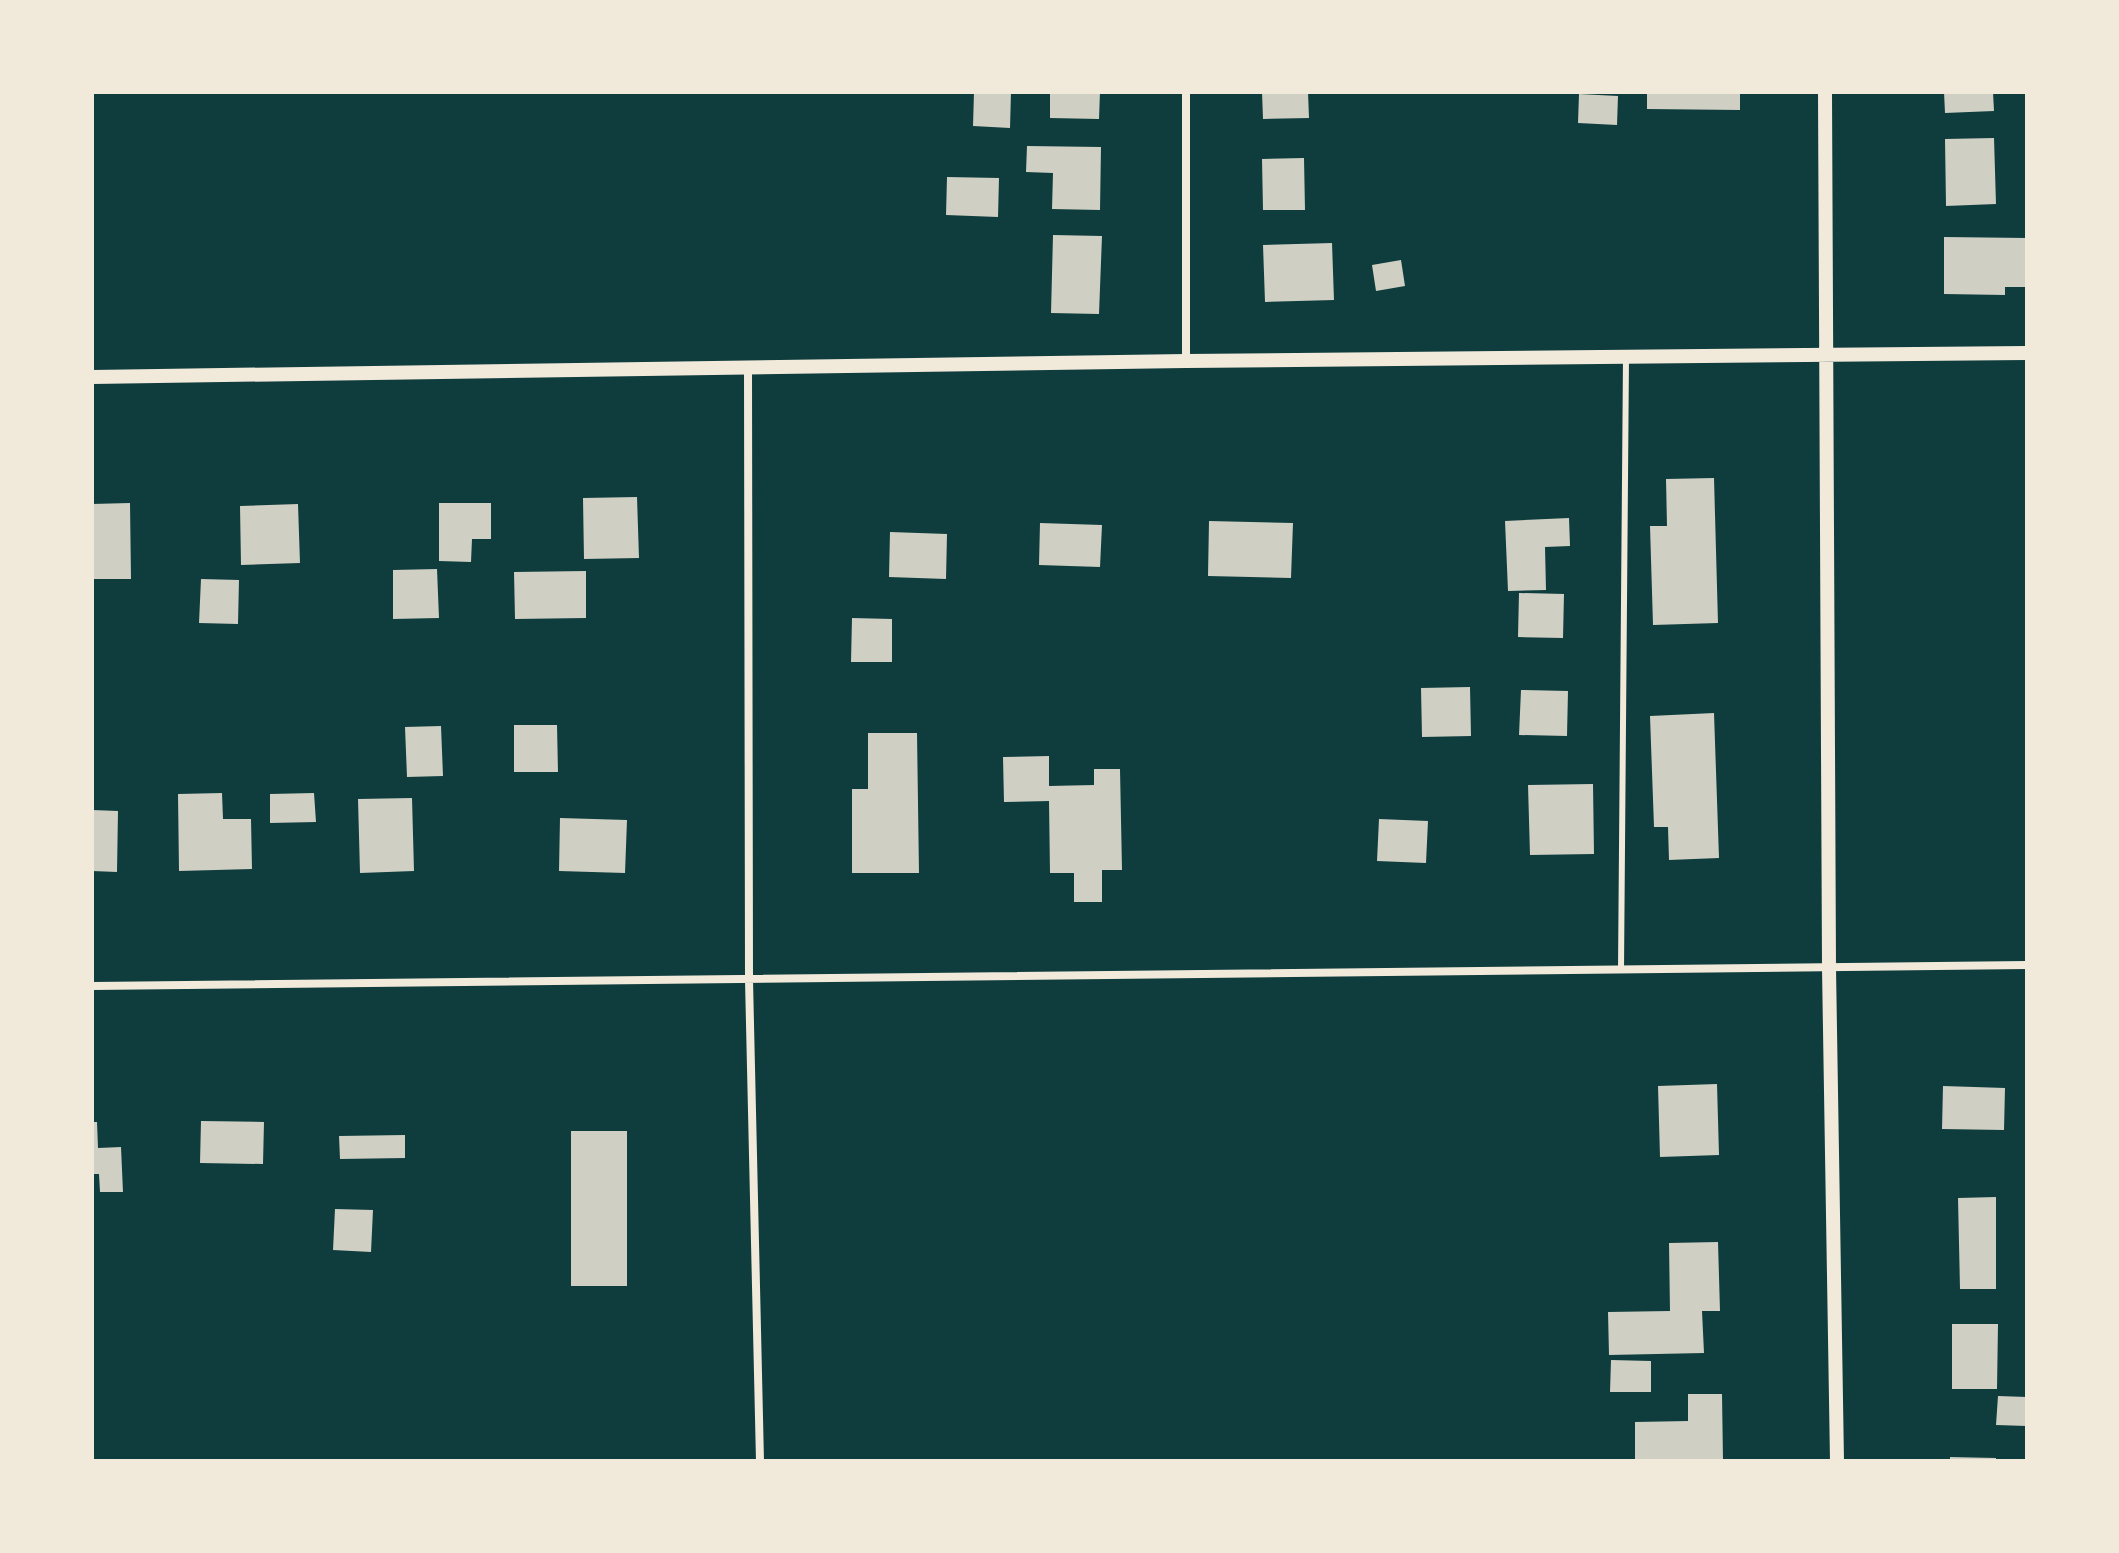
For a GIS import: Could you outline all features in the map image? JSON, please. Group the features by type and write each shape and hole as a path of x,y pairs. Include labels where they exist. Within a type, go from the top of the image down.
{"street":[{"path":"1186,92 1186,361"},
{"path":"1825,92 1829,968 1837,1461"},
{"path":"92,377 1186,361 2027,353"},
{"path":"748,367 749,980 760,1461"},
{"path":"92,986 2027,965"}],"lane":[{"path":"1621,970 1626,357"}],"building":[{"path":"974,92 1011,92 1010,128 973,126"},
{"path":"1050,92 1100,92 1099,119 1050,118"},
{"path":"1262,92 1308,92 1309,118 1263,119"},
{"path":"1647,92 1740,92 1740,110 1647,109"},
{"path":"1944,92 1993,92 1994,111 1945,113"},
{"path":"1579,94 1618,96 1617,125 1578,123"},
{"path":"1994,138 1996,204 1946,206 1945,139"},
{"path":"1027,146 1101,147 1100,210 1052,209 1053,173 1026,172"},
{"path":"1304,158 1305,210 1263,210 1262,159"},
{"path":"947,177 999,178 998,217 946,215"},
{"path":"1053,235 1102,236 1099,314 1051,313"},
{"path":"1944,237 2027,238 2027,287 2005,287 2005,295 1944,294"},
{"path":"1332,243 1334,300 1265,302 1263,245"},
{"path":"1401,260 1405,286 1376,291 1372,265"},
{"path":"1714,478 1718,623 1653,625 1650,526 1667,526 1666,479"},
{"path":"637,497 639,558 584,559 583,498"},
{"path":"130,503 131,579 92,579 92,504"},
{"path":"439,503 491,503 491,539 472,539 471,562 439,561"},
{"path":"298,504 300,563 241,565 240,506"},
{"path":"1569,518 1570,546 1545,547 1546,590 1508,591 1505,521"},
{"path":"1209,521 1293,523 1291,578 1208,576"},
{"path":"1040,523 1102,525 1100,567 1039,565"},
{"path":"890,532 947,534 946,579 889,577"},
{"path":"437,569 439,618 393,619 393,570"},
{"path":"586,571 586,618 515,619 514,572"},
{"path":"201,579 239,580 238,624 199,623"},
{"path":"1519,593 1564,594 1563,638 1518,637"},
{"path":"852,618 892,619 892,662 851,662"},
{"path":"1470,687 1471,736 1422,737 1421,688"},
{"path":"1521,690 1568,691 1567,736 1519,735"},
{"path":"1714,713 1719,858 1669,860 1668,827 1654,827 1650,716"},
{"path":"514,725 557,725 558,772 514,772"},
{"path":"441,726 443,776 407,777 405,727"},
{"path":"868,733 917,733 919,873 852,873 852,789 868,789"},
{"path":"1049,756 1049,786 1094,785 1094,769 1120,769 1122,870 1102,870 1102,902 1074,902 1074,873 1050,873 1049,801 1004,802 1003,757"},
{"path":"1593,784 1594,854 1530,855 1528,785"},
{"path":"222,793 223,819 251,819 252,869 179,871 178,794"},
{"path":"314,793 316,822 270,823 270,794"},
{"path":"412,798 414,871 360,873 358,799"},
{"path":"92,810 118,811 117,872 92,871"},
{"path":"560,818 627,820 625,873 559,871"},
{"path":"1379,819 1428,821 1426,863 1377,861"},
{"path":"1717,1084 1719,1155 1660,1157 1658,1086"},
{"path":"1943,1086 2005,1088 2004,1130 1942,1129"},
{"path":"201,1121 264,1122 263,1164 200,1163"},
{"path":"92,1122 97,1122 98,1148 121,1147 123,1192 100,1192 99,1174 92,1174"},
{"path":"571,1131 627,1131 627,1286 571,1286"},
{"path":"405,1135 405,1158 340,1159 339,1136"},
{"path":"1996,1197 1996,1289 1960,1289 1958,1198"},
{"path":"335,1209 373,1210 371,1252 333,1250"},
{"path":"1718,1242 1720,1311 1702,1311 1704,1353 1609,1355 1608,1312 1670,1311 1669,1243"},
{"path":"1952,1324 1998,1324 1997,1389 1952,1389"},
{"path":"1611,1360 1651,1361 1651,1392 1610,1392"},
{"path":"1688,1394 1722,1394 1723,1461 1635,1461 1635,1422 1688,1421"},
{"path":"1998,1396 2027,1397 2027,1426 1996,1425"},
{"path":"1950,1457 1996,1458 1996,1461 1950,1461"}]}
